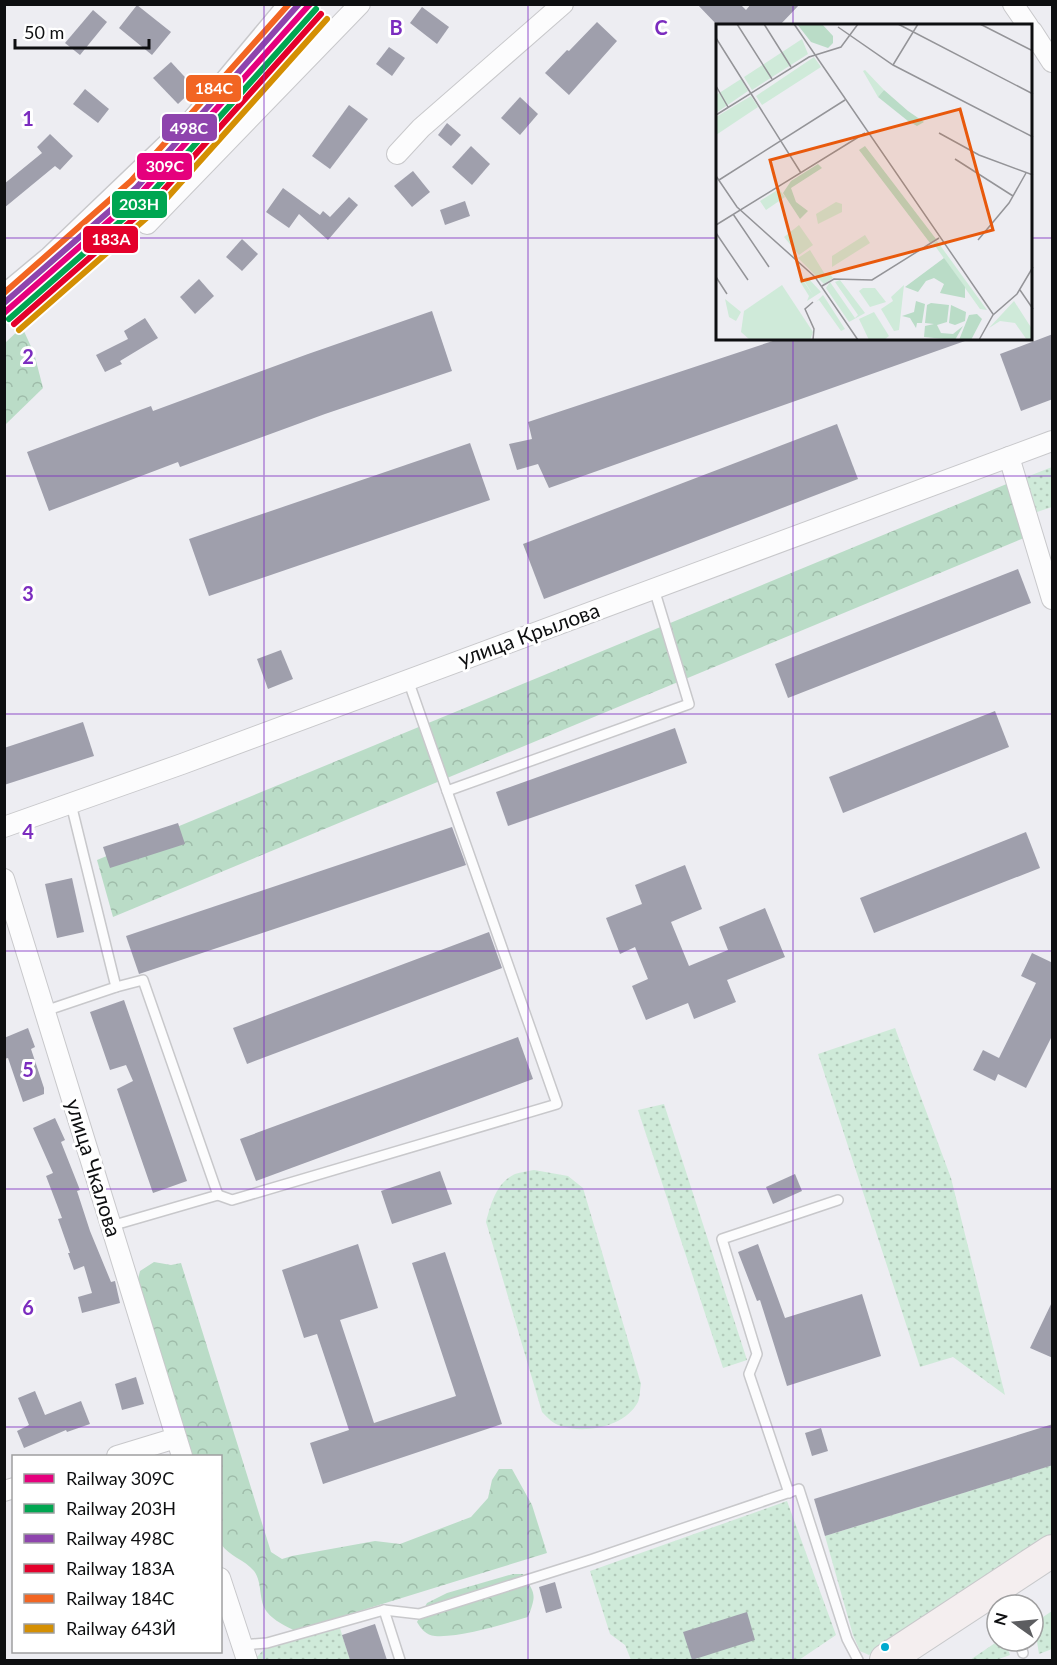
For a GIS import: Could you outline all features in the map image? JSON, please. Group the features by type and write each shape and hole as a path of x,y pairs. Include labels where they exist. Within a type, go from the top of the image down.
{"main road":[{"path":"886,1660 991,1596 1053,1551"}],"street":[{"path":"147,224 360,4"},
{"path":"397,154 421,128 563,4"},
{"path":"1013,4 1027,24"},
{"path":"1033,32 1053,62"},
{"name":"улица Крылова","path":"4,827 1053,441"},
{"path":"1010,457 1053,599"},
{"name":"улица Чкалова","path":"4,879 179,1447"},
{"path":"124,1455 179,1447"},
{"path":"222,1584 244,1653"}],"lane":[{"path":"4,288 46,253 187,118 282,4"},
{"path":"447,791 689,704 654,589"},
{"path":"111,1226 218,1195 232,1200 557,1104 408,680"},
{"path":"71,804 116,987"},
{"path":"45,1011 144,980 218,1195"},
{"path":"789,1492 748,1374 757,1354 722,1239 838,1200"},
{"path":"244,1653 267,1643 384,1610 419,1614 593,1560 799,1489 848,1640 858,1660"},
{"path":"384,1610 400,1660"}],"green space":[{"path":"22,327 34,353 43,388 5,425 5,343"},
{"path":"1052,467 1052,507 1034,513 1024,478"},
{"path":"1009,483 1024,538 113,917 97,860"},
{"path":"895,1028 951,1178 1005,1395 953,1357 920,1367 818,1054"},
{"path":"664,1104 747,1360 723,1368 638,1110"},
{"path":"534,1170 568,1176 583,1188 641,1384 638,1402 632,1411 614,1423 592,1429 561,1426 542,1412 486,1222 495,1195 503,1183 515,1174"},
{"path":"154,1262 171,1265 181,1263 271,1552 282,1559 375,1541 400,1544 471,1517 488,1498 492,1480 499,1469 512,1469 532,1505 547,1553 295,1631 280,1623 264,1608 259,1581 254,1571 222,1545 222,1455 192,1455 138,1279 140,1271"},
{"path":"1052,1465 1052,1539 869,1655 860,1651 853,1635 825,1536"},
{"path":"787,1501 836,1635 799,1660 631,1660 625,1645 610,1634 590,1571"},
{"path":"513,1574 523,1574 532,1590 534,1599 528,1617 482,1630 445,1636 429,1634 417,1622 427,1603 447,1593"},
{"path":"1052,1611 1052,1649 1045,1652 1045,1616"},
{"path":"339,1625 350,1660 257,1660 265,1648"},
{"path":"985,1650 985,1653 1009,1653 1010,1655 996,1660 970,1660"}],"building":[{"path":"697,4 740,4 746,10 751,4 800,4 781,24 716,24"},
{"path":"137,5 171,32 152,55 119,28"},
{"path":"422,7 449,27 437,44 410,23"},
{"path":"93,10 107,22 80,55 65,43"},
{"path":"597,22 617,41 569,95 545,73"},
{"path":"389,47 405,58 392,76 376,64"},
{"path":"171,62 195,88 178,104 153,78"},
{"path":"85,89 109,109 98,123 73,104"},
{"path":"520,97 538,114 520,135 501,118"},
{"path":"349,105 368,119 330,169 312,156"},
{"path":"447,123 461,135 451,146 438,135"},
{"path":"50,134 73,156 60,170 55,166 4,208 4,184 42,153 37,147"},
{"path":"471,146 490,164 472,185 452,167"},
{"path":"413,171 430,192 412,207 394,186"},
{"path":"283,188 320,215 323,211 330,217 349,197 358,205 328,240 299,214 289,228 266,212"},
{"path":"465,201 470,216 445,225 440,210"},
{"path":"242,239 258,254 242,271 226,257"},
{"path":"199,279 214,296 195,314 180,297"},
{"path":"432,311 452,371 180,467 178,462 49,511 27,452 151,406 153,411"},
{"path":"145,318 158,338 120,361 122,364 105,372 96,355 128,339 124,331"},
{"path":"1053,334 1053,399 1021,411 1000,354"},
{"path":"776,340 965,340 549,488 538,464 517,470 509,444 532,439 528,422"},
{"path":"837,424 858,479 544,599 523,544"},
{"path":"470,443 490,500 209,596 189,539"},
{"path":"1018,569 1031,603 788,698 775,664"},
{"path":"281,650 293,679 268,689 257,659"},
{"path":"995,711 1009,747 843,813 829,777"},
{"path":"83,722 94,756 4,785 4,748"},
{"path":"675,728 687,763 508,826 496,792"},
{"path":"178,823 185,844 110,868 103,847"},
{"path":"452,827 466,865 139,974 126,936"},
{"path":"1026,832 1040,868 874,933 860,898"},
{"path":"685,865 702,909 671,922 689,966 728,950 719,927 765,908 785,957 727,980 736,1002 694,1019 688,1003 646,1020 632,986 648,979 635,947 620,954 606,918 642,904 635,885"},
{"path":"72,878 84,932 57,938 45,884"},
{"path":"489,932 502,968 247,1064 233,1028"},
{"path":"1032,953 1053,963 1053,1034 1026,1088 998,1074 995,1081 973,1070 983,1050 999,1058 1036,983 1021,976"},
{"path":"124,1000 187,1181 153,1193 117,1089 133,1081 126,1065 110,1070 90,1012"},
{"path":"28,1028 35,1047 31,1049 44,1094 23,1102 8,1058 4,1059 4,1038"},
{"path":"518,1037 533,1079 256,1181 240,1139"},
{"path":"55,1118 65,1140 61,1142 80,1190 77,1191 90,1231 111,1282 115,1281 120,1303 82,1313 78,1297 92,1293 84,1266 74,1270 58,1219 62,1218 46,1176 53,1173 33,1128"},
{"path":"440,1171 452,1204 392,1224 381,1191"},
{"path":"795,1174 802,1191 773,1204 766,1187"},
{"path":"358,1244 378,1308 340,1320 374,1423 456,1396 412,1263 445,1252 502,1424 323,1484 310,1443 349,1430 317,1334 304,1338 282,1270"},
{"path":"758,1244 785,1318 862,1294 881,1356 787,1386 760,1300 757,1301 738,1252"},
{"path":"1053,1300 1053,1358 1030,1348"},
{"path":"136,1377 144,1404 122,1410 115,1384"},
{"path":"35,1391 45,1415 81,1401 90,1424 67,1432 66,1430 24,1448 17,1431 29,1425 18,1398"},
{"path":"1053,1424 1053,1465 825,1536 814,1499"},
{"path":"821,1428 828,1451 812,1456 805,1433"},
{"path":"555,1582 562,1608 546,1613 539,1587"},
{"path":"747,1612 755,1640 692,1660 683,1632"},
{"path":"375,1624 387,1660 350,1660 342,1635"}],"rail line":[{"name":"184С","path":"4,293 131,181 289,4"},
{"name":"498С","path":"4,303 137,187 299,4"},
{"name":"309С","path":"4,313 142,192 310,4"},
{"name":"203Н","path":"9,319 148,197 316,9"},
{"name":"183А","path":"14,324 153,202 321,14"},
{"name":"643Й","path":"19,330 159,207 327,19"}]}
